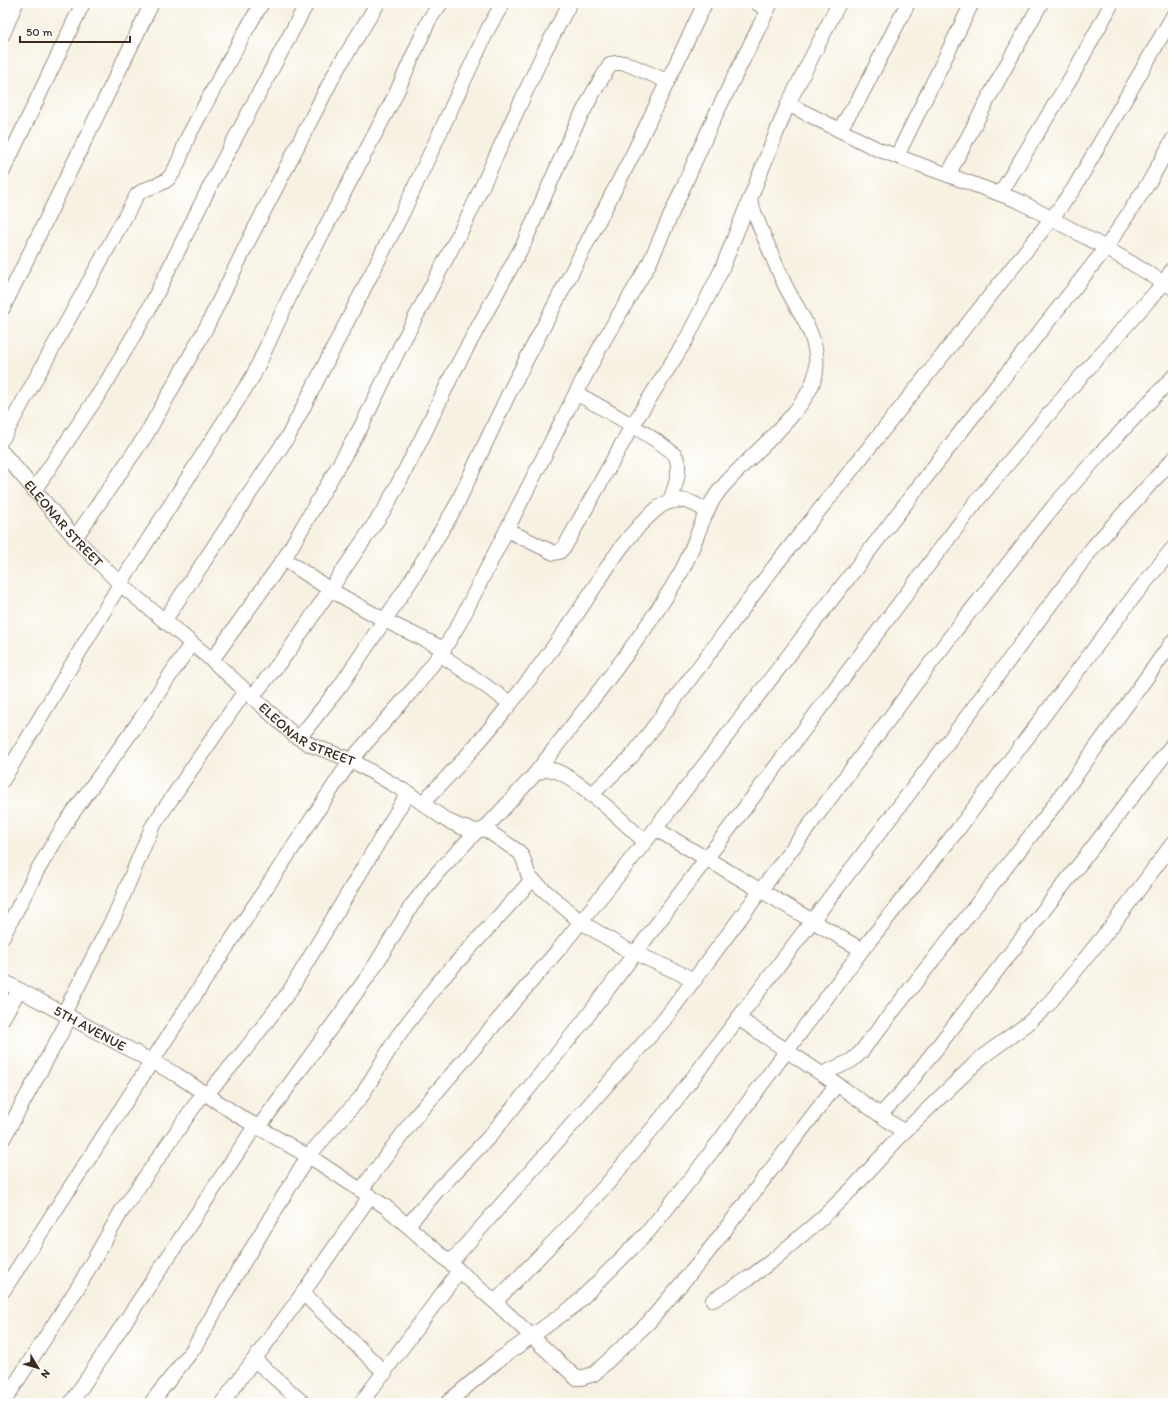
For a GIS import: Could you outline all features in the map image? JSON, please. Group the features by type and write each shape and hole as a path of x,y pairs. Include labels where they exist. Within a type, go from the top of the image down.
{"street":[{"path":"3,34 16,3"},
{"path":"3,171 83,3"},
{"path":"3,308 152,3"},
{"path":"3,438 137,195 143,189 168,180 173,173 188,138 262,3"},
{"path":"35,489 105,386 149,309 215,176 307,3"},
{"path":"75,538 146,436 207,326 249,240 336,71 378,3"},
{"path":"3,780 120,584 253,376 294,288 394,98 429,20 441,3"},
{"path":"164,622 290,435 399,218 489,27 503,3"},
{"path":"212,660 284,558 361,427 400,347 469,216 543,54 570,3"},
{"path":"299,738 341,685 412,579 455,508 510,391 634,154 705,3"},
{"path":"507,530 554,553 562,549 632,426 686,340 721,271 788,104 839,3"},
{"path":"839,130 866,85 908,3"},
{"path":"897,156 972,3"},
{"path":"948,175 1041,3"},
{"path":"1000,194 1071,78 1112,3"},
{"path":"3,1291 152,1061 351,760 394,712 442,652 470,604 604,340 649,264 765,5"},
{"path":"591,795 616,773 644,741 774,567 1073,190 1173,16"},
{"path":"3,1139 67,1015 115,915 152,827 249,694 288,652 386,507 400,482 452,374 524,243 574,129 610,65 615,63 625,63 667,81"},
{"path":"788,104 877,149 1019,201 1106,248 1169,286"},
{"path":"222,1403 255,1360 302,1293 416,1116 581,922 656,829 970,420 1106,248 1151,179 1173,139"},
{"path":"72,1403 258,1126 371,972 412,905 438,872 535,774 626,654 672,586 688,559 707,512 723,485 788,420 810,388 816,373 814,340 805,319 782,278 750,201"},
{"path":"408,1225 436,1192 490,1136 579,1027 976,502 1068,391 1169,286 1173,268"},
{"path":"361,1403 385,1373 455,1267 645,1043 695,980 954,632 1053,507 1099,454 1173,377"},
{"path":"576,393 632,426 669,450 676,457 678,477 670,502"},
{"name":"ELEONAR STREET","path":"3,453 75,538 120,584 164,622 212,660 282,726 299,738 326,752 351,760 408,793 451,822 468,830 481,830"},
{"path":"495,1302 608,1183 738,1018 939,754 1094,546 1173,459"},
{"path":"422,803 456,769 510,703 573,621 608,566 625,544 659,508 670,502 689,501 697,504 707,512"},
{"path":"447,1403 497,1361 574,1306 647,1233 698,1170 862,950 959,828 1131,600 1173,548"},
{"path":"284,558 329,590 442,652 510,703"},
{"path":"822,1074 851,1061 860,1053 1050,811 1173,641"},
{"path":"3,936 38,869 69,818 138,723 191,644"},
{"path":"880,1115 904,1090 1173,744"},
{"path":"535,774 543,770 552,769 564,773 645,842"},
{"path":"3,1403 80,1284 121,1212 205,1093 249,1044 289,992 408,793"},
{"path":"656,829 862,950"},
{"path":"481,830 519,852 526,864 526,872 532,880 581,922 611,942 695,980"},
{"path":"714,1300 767,1265 822,1218 853,1188 904,1132 982,1057 1026,1025 1047,1006 1114,923 1173,843"},
{"path":"151,1403 194,1348 234,1278 308,1156 361,1097 397,1037 438,982 532,880"},
{"name":"5TH AVENUE","path":"3,981 177,1075 365,1193 408,1225 495,1302 576,1378 588,1377 594,1374 649,1322 666,1303 748,1201 837,1084"},
{"path":"3,1018 19,990"},
{"path":"738,1018 837,1084 904,1132"},
{"path":"302,1293 385,1373"},
{"path":"255,1360 303,1403"}]}
